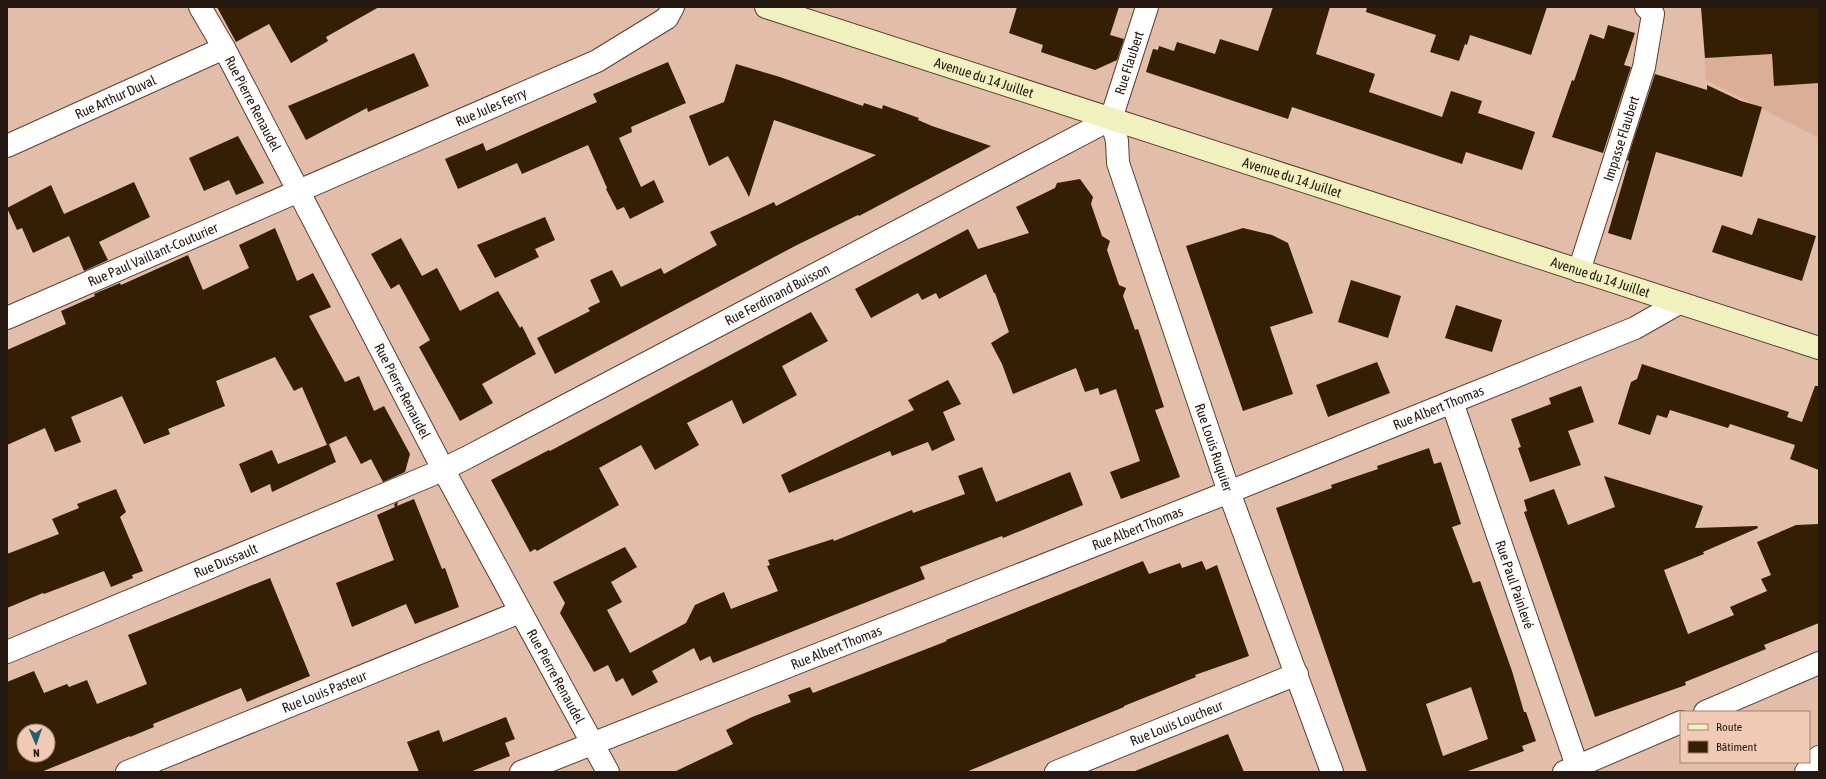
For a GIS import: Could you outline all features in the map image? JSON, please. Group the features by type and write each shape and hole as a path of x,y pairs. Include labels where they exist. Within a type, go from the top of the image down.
{"main road":[{"name":"Avenue du 14 Juillet","path":"766,7 1819,348"}],"street":[{"name":"Rue Pierre Renaudel","path":"200,7 224,48 443,469 608,772"},
{"name":"Rue Jules Ferry","path":"298,190 597,61 667,18 673,7"},
{"name":"Rue Flaubert","path":"1111,119 1147,7"},
{"name":"Impasse Flaubert","path":"1579,271 1644,67 1653,14 1646,7"},
{"name":"Rue Arthur Duval","path":"7,146 224,48"},
{"name":"Rue Ferdinand Buisson","path":"443,469 1111,119"},
{"name":"Rue Louis Ruquier","path":"1111,119 1117,141 1118,164 1229,492 1332,772"},
{"name":"Rue Paul Vaillant-Couturier","path":"7,318 298,190"},
{"name":"Rue Albert Thomas","path":"521,772 1229,492 1635,328 1679,303"},
{"name":"Rue Paul Painlevé","path":"1452,402 1571,769"},
{"name":"Rue Dussault","path":"7,652 443,469"},
{"name":"Rue Louis Pasteur","path":"127,772 520,612"},
{"path":"1707,711 1819,663"},
{"name":"Rue Louis Loucheur","path":"1056,772 1297,674"},
{"path":"1571,769 1680,722"},
{"path":"1806,772 1819,757"}],"shaded area":[{"path":"1701,7 1819,7 1819,138 1706,80"}],"building":[{"path":"217,7 379,7 326,37 328,41 291,63 269,24 236,42"},
{"path":"1017,7 1119,7 1110,35 1124,39 1117,60 1095,70 1041,52 1043,45 1009,33"},
{"path":"1273,7 1330,7 1316,54 1375,74 1369,92 1442,117 1451,91 1482,101 1478,113 1535,132 1522,170 1466,152 1462,164 1292,107 1288,119 1146,72 1153,49 1158,50 1159,46 1174,51 1177,42 1215,54 1220,39 1258,51"},
{"path":"1367,7 1547,7 1531,55 1470,35 1459,61 1430,52 1436,35 1366,12"},
{"path":"1701,7 1819,7 1819,83 1774,86 1772,54 1705,58"},
{"path":"1608,25 1635,33 1624,65 1631,67 1603,153 1552,137 1572,80 1574,81 1590,34 1604,39"},
{"path":"414,53 429,86 368,112 367,108 306,140 288,106"},
{"path":"668,62 686,103 631,127 632,132 619,138 641,187 654,180 664,202 630,219 624,207 617,210 606,189 607,188 588,145 522,174 517,163 458,189 445,159 483,143 486,151 597,102 593,94"},
{"path":"736,64 780,77 863,106 864,103 882,109 883,105 919,118 918,120 932,126 991,146 859,216 858,215 795,246 555,374 537,338 590,311 588,308 600,302 590,280 612,270 621,287 661,268 664,274 717,245 710,232 774,202 776,206 876,155 774,120 749,197 728,156 709,166 689,116 724,102"},
{"path":"1655,74 1707,90 1707,85 1741,101 1762,107 1742,177 1656,152 1631,240 1608,233 1629,161 1627,160"},
{"path":"238,136 264,183 236,195 229,180 204,191 189,158"},
{"path":"1080,179 1093,197 1091,204 1102,236 1110,241 1107,250 1119,285 1126,288 1123,296 1135,330 1138,329 1164,407 1155,410 1180,477 1121,499 1110,472 1140,461 1116,389 1100,395 1098,388 1085,392 1076,368 1013,394 1002,364 991,343 1009,332 995,293 986,274 939,299 936,293 922,300 918,293 871,318 855,289 968,229 978,249 1029,233 1016,207 1055,188 1057,183"},
{"path":"134,182 150,217 99,242 108,260 84,271 69,236 33,253 22,228 17,230 7,208 51,185 64,214"},
{"path":"545,217 555,240 535,249 539,257 495,278 477,245"},
{"path":"1758,218 1816,236 1802,281 1712,252 1722,225 1752,235"},
{"path":"275,228 297,281 313,273 331,307 309,316 345,382 359,376 374,411 384,406 410,454 405,472 383,482 371,459 361,464 346,436 327,445 302,387 294,391 275,357 216,381 225,406 168,429 170,434 144,444 122,396 71,417 81,442 55,452 45,428 7,445 7,350 66,324 61,311 95,296 94,294 120,283 121,285 188,255 203,290 249,268 239,245"},
{"path":"1243,228 1272,235 1288,243 1313,313 1270,327 1293,394 1243,411 1186,246"},
{"path":"401,238 422,276 437,268 460,311 498,291 520,328 522,326 536,354 482,384 493,403 460,421 419,347 430,340 399,284 391,289 371,254"},
{"path":"1351,280 1401,296 1388,338 1338,322"},
{"path":"1456,305 1502,320 1492,352 1445,338"},
{"path":"811,312 828,341 782,366 797,395 743,424 732,400 687,423 699,445 655,470 641,445 599,468 619,505 537,551 535,549 530,552 491,480 549,450 550,451"},
{"path":"1377,362 1390,393 1328,417 1316,385"},
{"path":"1642,364 1789,412 1787,417 1802,422 1815,386 1819,386 1819,470 1790,459 1795,445 1730,424 1728,428 1670,410 1667,418 1657,415 1650,435 1618,424 1631,382 1637,379"},
{"path":"948,380 961,404 943,412 955,440 932,451 928,442 892,456 890,451 789,493 781,475 914,410 908,400"},
{"path":"1581,386 1594,422 1568,431 1581,465 1530,482 1518,448 1521,447 1511,419 1551,404 1549,398"},
{"path":"329,444 336,462 272,492 270,484 251,493 239,464 272,450 278,464"},
{"path":"1429,448 1434,464 1441,462 1461,524 1452,527 1473,583 1480,581 1512,671 1524,712 1526,712 1536,741 1522,746 1524,751 1465,772 1367,772 1276,508 1332,488 1331,485 1378,469 1377,466","holes":["1471,687 1488,739 1443,756 1426,704"]},
{"path":"982,467 996,502 1070,472 1083,505 1003,538 1002,536 920,567 925,579 713,663 710,656 700,661 694,648 652,671 658,682 632,696 623,678 616,682 608,665 594,672 560,613 565,603 553,582 625,547 637,567 611,582 622,602 607,610 630,653 686,623 695,605 724,592 731,609 778,591 767,566 770,565 768,560 833,539 834,541 912,510 913,513 965,494 958,476"},
{"path":"1604,476 1703,506 1695,528 1757,526 1758,528 1703,552 1704,554 1664,570 1688,634 1734,615 1730,607 1767,591 1761,579 1771,575 1757,542 1796,525 1819,524 1819,623 1764,645 1766,649 1685,682 1686,685 1595,717 1524,512 1527,511 1524,500 1554,489 1568,525 1615,507"},
{"path":"116,489 126,512 120,517 143,571 132,575 133,578 111,587 104,571 7,608 7,554 59,534 52,519 79,508 77,504"},
{"path":"414,499 442,569 445,568 459,607 415,624 406,604 352,627 336,583 394,560 377,515 395,507 394,504 398,502 397,506"},
{"path":"1143,561 1149,574 1180,563 1182,568 1202,561 1206,570 1217,565 1249,656 1195,675 1196,677 966,772 674,772 733,744 726,730 752,717 791,702 788,695 810,687 813,693 947,641 946,640"},
{"path":"270,578 310,676 247,702 241,688 153,724 154,727 41,772 7,772 7,682 34,671 44,693 67,684 69,687 87,680 97,704 147,684 128,635"},
{"path":"506,717 515,739 505,743 510,756 470,772 419,772 407,742 439,730 443,742"},
{"path":"1228,734 1244,772 1135,771"}]}
